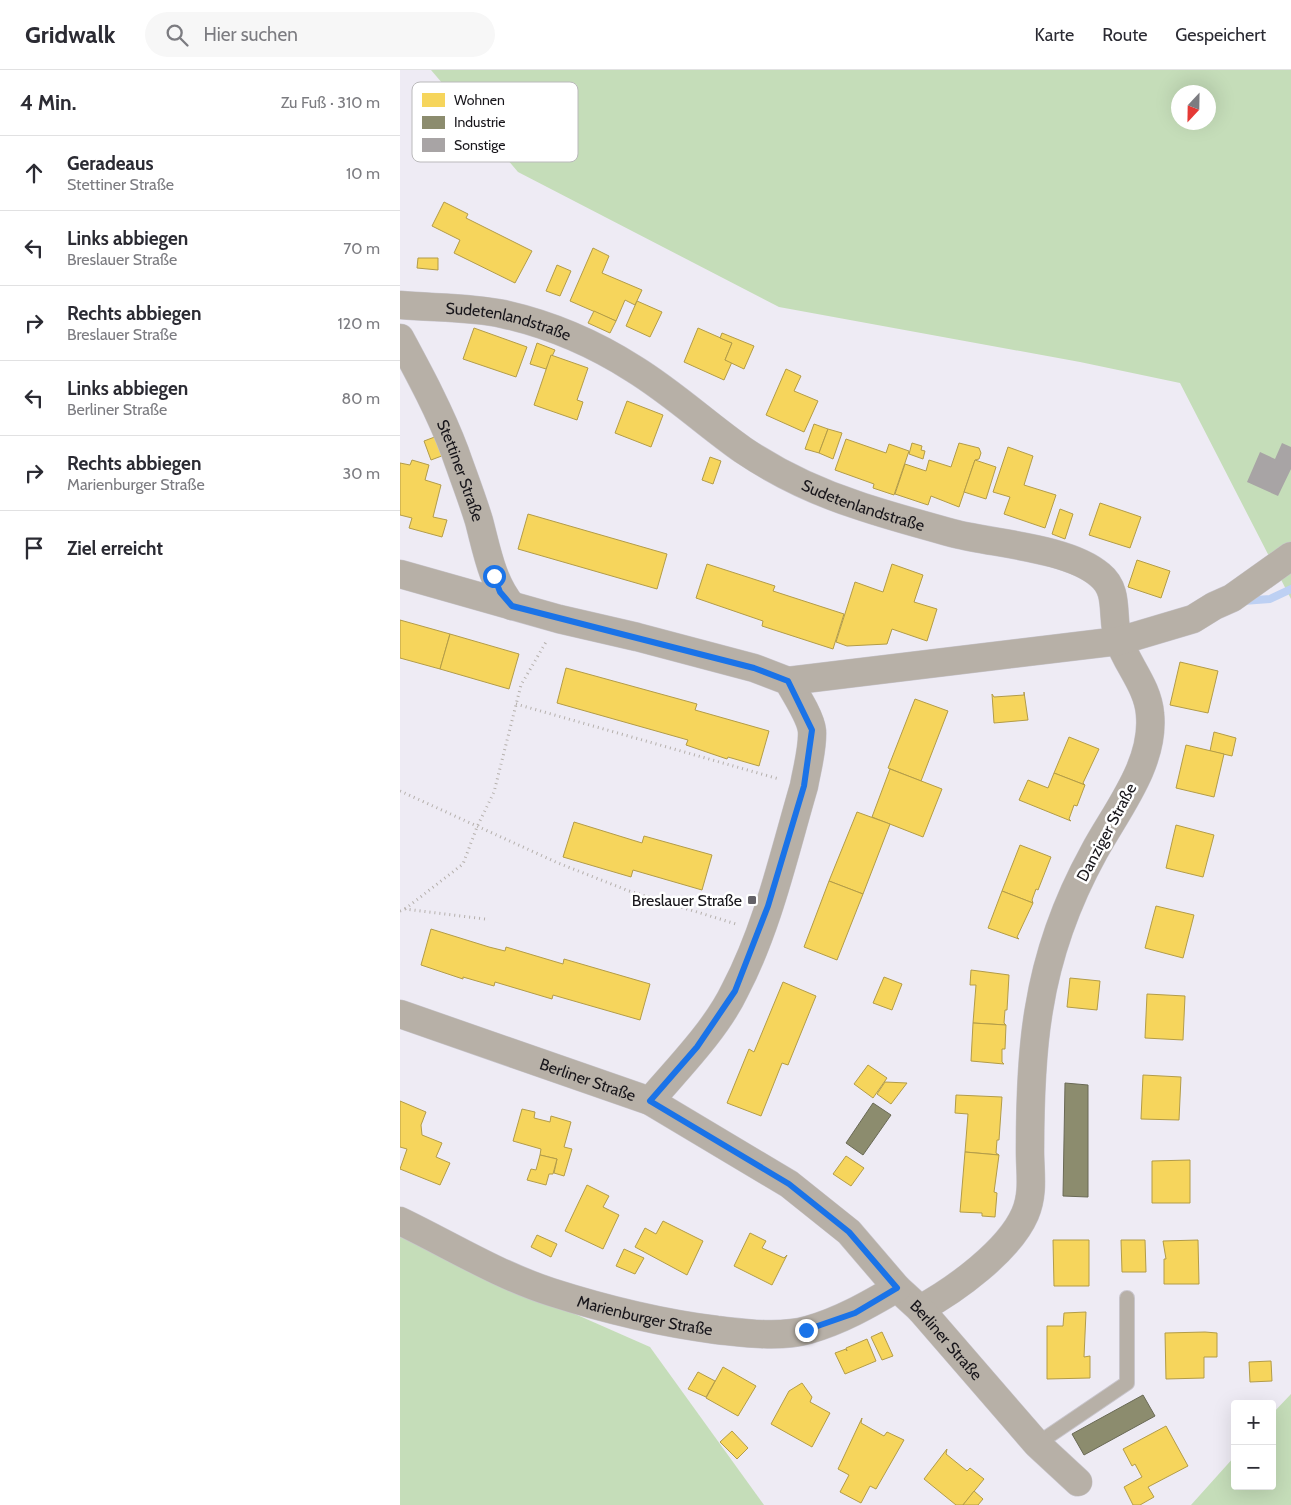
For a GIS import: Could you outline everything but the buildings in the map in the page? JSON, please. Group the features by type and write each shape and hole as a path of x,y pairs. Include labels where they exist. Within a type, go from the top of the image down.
{"street":[{"name":"Sudetenlandstraße","path":"400,304 502,313 566,334 632,367 686,404 743,450 796,481 855,504 957,534 1060,555 1097,572 1112,591 1115,628 1119,641"},
{"name":"Stettiner Straße","path":"400,338 425,384 454,450 478,518 494,576 500,592 512,606"},
{"path":"400,574 559,619 637,637 754,668 788,681 1119,641 1193,620 1214,606 1232,598 1291,556"},
{"name":"Danziger Straße","path":"920,1309 946,1293 984,1263 1011,1236 1025,1215 1031,1191 1032,1055 1042,991 1052,948 1061,920 1093,853 1135,778 1150,733 1150,713 1144,691 1119,641"},
{"path":"650,1101 697,1047 735,991 760,932 804,786 812,730 788,681"},
{"name":"Berliner Straße","path":"400,1014 650,1101 789,1184 849,1232 897,1288 920,1309 1036,1444 1078,1482"},
{"name":"Marienburger Straße","path":"400,1221 478,1261 550,1292 626,1312 695,1327 757,1334 806,1330 855,1313 897,1288"}],"lane":[{"path":"1036,1444 1127,1383 1127,1298"}],"path":[{"path":"400,911 463,864 477,827 494,792 521,686 559,619"},
{"path":"516,704 804,786"},
{"path":"400,791 558,863 629,890 760,932"},
{"path":"405,909 485,919"}],"green space":[{"path":"431,70 1291,70 1291,599 1180,383 1080,362 779,307 518,172 509,162 578,162 578,82 441,82"},
{"path":"400,1237 650,1347 764,1505 400,1505"},
{"path":"1291,1394 1291,1505 1191,1505 1231,1460 1231,1490 1276,1490 1276,1410"}],"waterway":[{"path":"1243,601 1270,599 1291,589"}],"place":[{"name":"Breslauer Straße","path":"752,900"}],"route":[{"path":"494,576 500,592 512,606 637,637 697,655 754,668 788,681 804,710 812,730 804,786 760,932 735,991 697,1047 650,1101 789,1184 849,1232 897,1288 855,1313 806,1330"}]}
